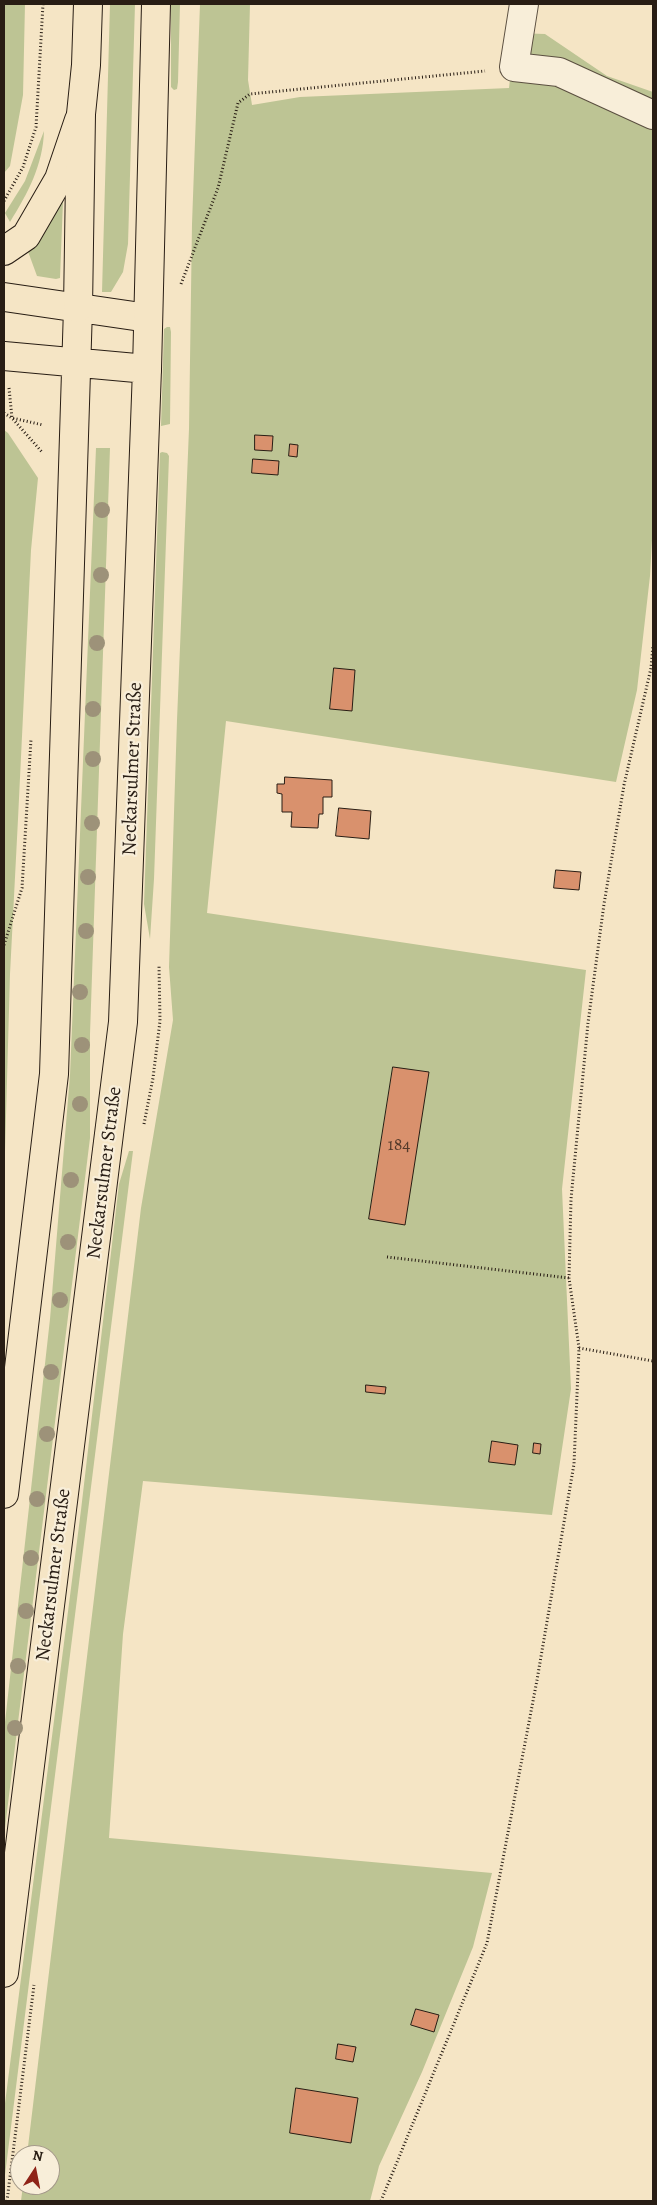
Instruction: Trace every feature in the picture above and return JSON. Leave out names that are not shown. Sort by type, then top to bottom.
[{"type":"main road","points":[[4,1494],[54,1074],[78,308],[81,114],[86,65],[88,4]]},
{"type":"main road","name":"Neckarsulmer Straße","points":[[4,1973],[123,1022],[147,369],[156,4]]},
{"type":"main road","points":[[4,251],[26,236],[59,179],[81,114]]},
{"type":"main road","points":[[4,297],[148,318]]},
{"type":"main road","points":[[8,356],[147,369]]},
{"type":"street","points":[[524,4],[514,67],[560,72],[653,115]]},
{"type":"path","points":[[4,201],[23,167],[36,127],[43,4]]},
{"type":"path","points":[[178,292],[218,188],[238,103],[250,94],[472,73],[514,67]]},
{"type":"path","points":[[8,356],[8,394],[12,418]]},
{"type":"path","points":[[4,413],[12,418],[45,456]]},
{"type":"path","points":[[381,2201],[487,1942],[535,1690],[574,1464],[579,1348],[569,1278],[571,1199],[588,1023],[604,904],[624,785],[650,668],[653,645]]},
{"type":"path","points":[[4,945],[22,888],[31,731]]},
{"type":"path","points":[[387,1257],[569,1278]]},
{"type":"path","points":[[579,1348],[653,1361]]},
{"type":"green space","points":[[4,4],[25,4],[23,95],[10,166],[4,173]]},
{"type":"green space","points":[[110,4],[135,4],[128,244],[123,272],[111,292],[102,292]]},
{"type":"green space","points":[[171,4],[180,4],[178,82],[177,89],[174,90],[171,87]]},
{"type":"green space","points":[[200,4],[250,4],[248,80],[252,105],[300,97],[509,88],[515,33],[545,34],[607,76],[653,92],[653,522],[650,576],[637,690],[616,782],[226,721],[207,913],[586,970],[562,1189],[571,1389],[552,1515],[143,1481],[123,1634],[109,1838],[492,1873],[473,1947],[422,2072],[379,2166],[370,2201],[21,2201],[22,2195],[60,2195],[60,2145],[28,2145],[141,1208],[173,1020],[169,967],[189,429],[192,224]]},
{"type":"green space","points":[[44,131],[38,167],[23,200],[10,222],[5,213],[25,181]]},
{"type":"green space","points":[[60,197],[63,201],[60,278],[37,276],[26,246]]},
{"type":"green space","points":[[170,327],[171,332],[170,424],[161,426],[164,329]]},
{"type":"green space","points":[[4,430],[8,433],[38,478],[31,550],[10,974],[4,1187]]},
{"type":"green space","points":[[96,448],[110,448],[90,1034],[90,1138],[4,1836],[4,1731],[50,1319],[70,1075]]},
{"type":"green space","points":[[160,453],[167,453],[169,456],[154,879],[150,939],[144,904]]},
{"type":"green space","points":[[129,1151],[133,1151],[4,2183],[4,2111],[81,1510],[119,1184]]},
{"type":"building","points":[[255,435],[273,436],[272,451],[255,450]]},
{"type":"building","points":[[290,444],[298,445],[297,457],[289,456]]},
{"type":"building","points":[[253,459],[279,461],[278,475],[252,473]]},
{"type":"building","points":[[334,668],[355,670],[352,711],[330,709]]},
{"type":"building","points":[[285,777],[332,780],[332,797],[323,797],[323,814],[319,814],[318,828],[291,827],[292,812],[282,812],[282,794],[277,793],[277,784],[284,784]]},
{"type":"building","points":[[339,808],[371,811],[369,839],[336,836]]},
{"type":"building","points":[[556,870],[581,872],[579,890],[554,888]]},
{"type":"building","points":[[393,1067],[429,1072],[405,1225],[369,1219]]},
{"type":"building","points":[[366,1385],[386,1387],[385,1394],[366,1392]]},
{"type":"building","points":[[492,1441],[518,1445],[515,1465],[489,1462]]},
{"type":"building","points":[[534,1443],[541,1444],[540,1454],[533,1453]]},
{"type":"building","points":[[416,2009],[439,2015],[434,2032],[411,2025]]},
{"type":"building","points":[[338,2044],[356,2047],[353,2062],[336,2059]]},
{"type":"building","points":[[296,2088],[358,2098],[351,2143],[290,2133]]}]
